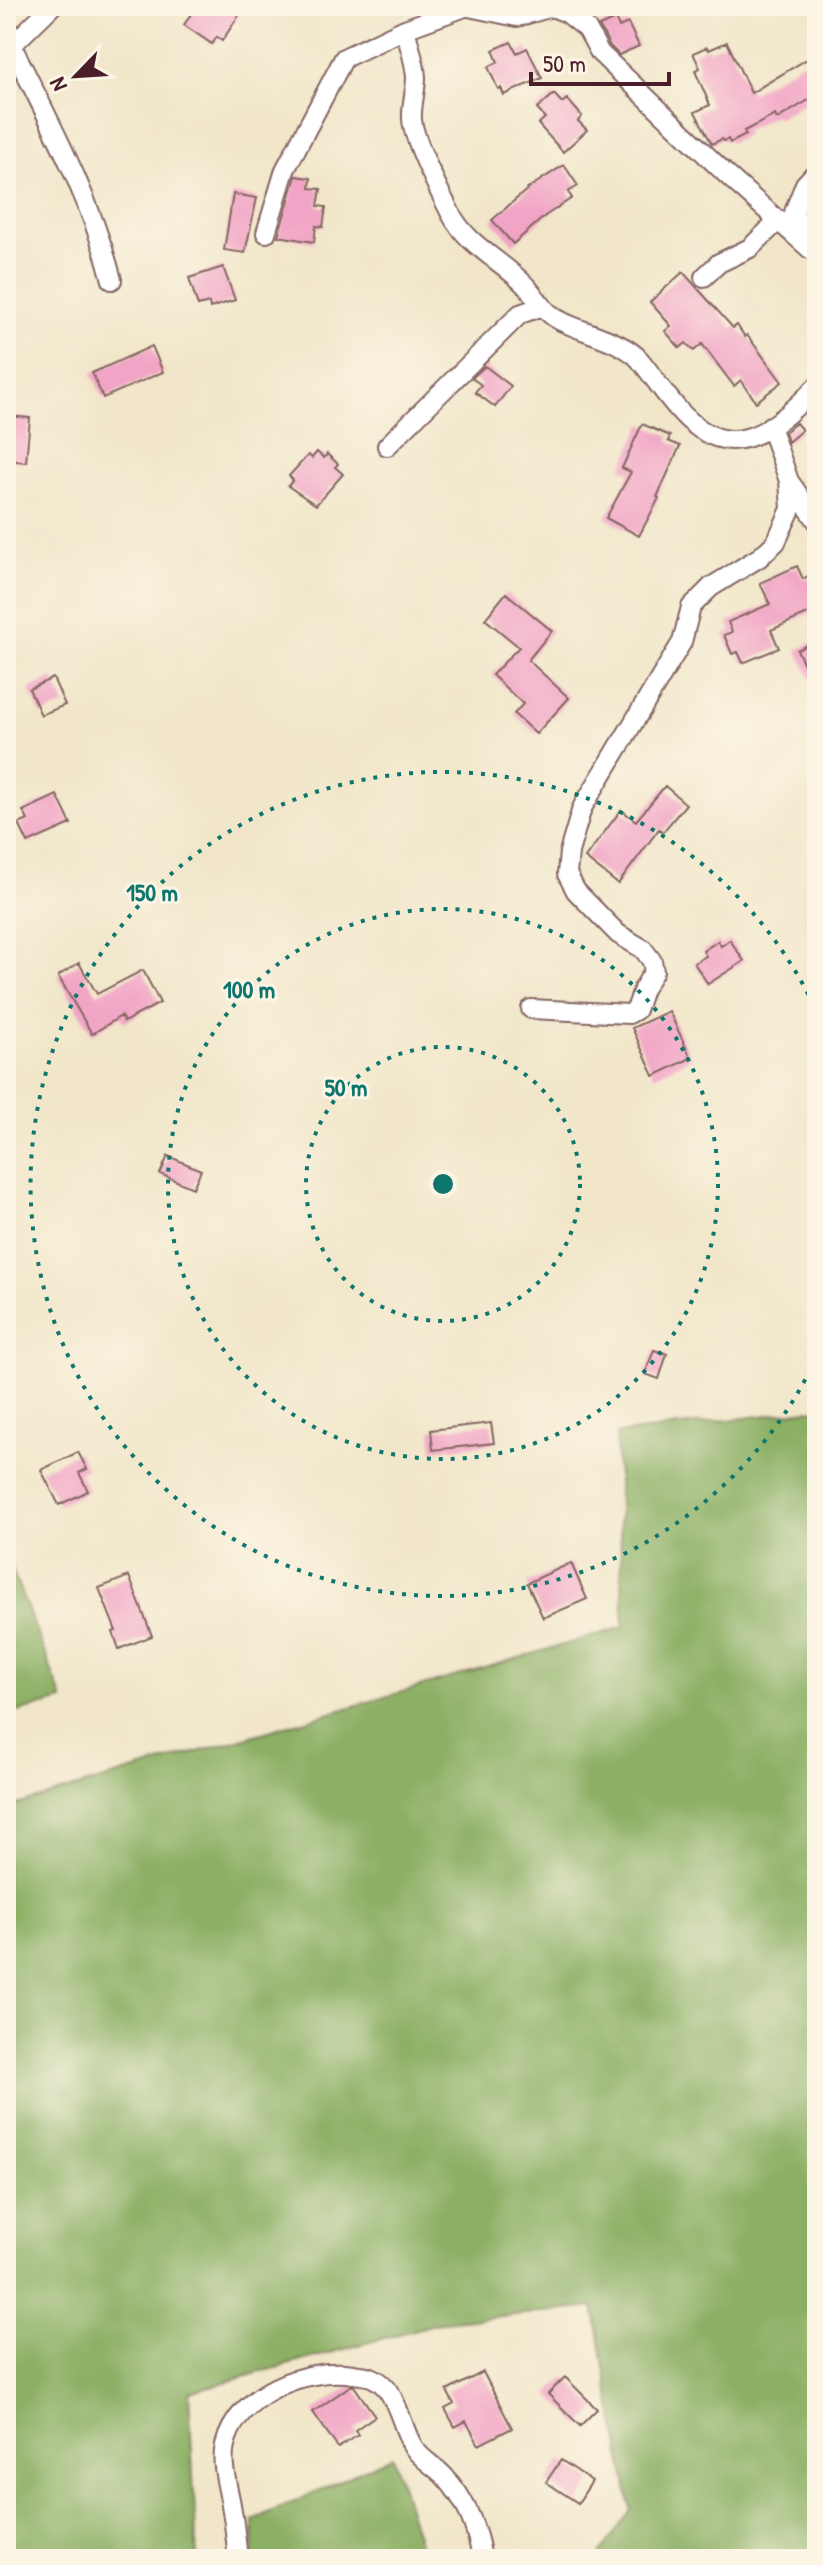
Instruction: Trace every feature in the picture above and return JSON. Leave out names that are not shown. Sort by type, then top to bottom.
[{"type":"street","points":[[52,6],[9,48],[86,205],[104,248],[112,280]]},
{"type":"street","points":[[266,233],[285,170],[344,58],[464,6],[517,17],[555,7],[587,29],[600,53],[727,175],[813,252]]},
{"type":"street","points":[[405,29],[416,75],[412,121],[431,173],[453,218],[474,245],[504,265],[527,287],[540,307],[560,321],[603,338],[636,356],[671,403],[702,431],[730,440],[753,436],[770,426],[803,402],[817,386]]},
{"type":"street","points":[[813,252],[794,212],[805,184],[817,171]]},
{"type":"street","points":[[704,277],[719,263],[750,248],[779,220]]},
{"type":"street","points":[[387,446],[520,314],[540,307]]},
{"type":"street","points":[[531,1009],[629,1014],[636,1010],[643,989],[654,971],[652,961],[643,949],[618,934],[576,891],[567,874],[569,852],[582,808],[682,642],[691,607],[711,587],[760,557],[776,542],[791,509],[789,481],[770,426]]},
{"type":"street","points":[[789,481],[817,521]]},
{"type":"street","points":[[238,2559],[223,2462],[225,2443],[239,2418],[260,2397],[285,2382],[314,2374],[344,2373],[372,2377],[388,2390],[414,2447],[463,2500],[478,2532],[482,2559]]},
{"type":"green space","points":[[817,1409],[817,2559],[597,2559],[631,2510],[594,2307],[442,2322],[189,2392],[197,2559],[6,2559],[6,1808],[624,1627],[616,1434]]},
{"type":"green space","points":[[6,1554],[63,1700],[6,1715]]},
{"type":"green space","points":[[392,2456],[422,2559],[253,2559],[254,2521]]},
{"type":"building","points":[[196,6],[245,6],[222,41],[217,37],[212,44],[184,25]]},
{"type":"building","points":[[615,19],[619,27],[628,23],[639,46],[619,55],[599,26]]},
{"type":"building","points":[[511,42],[517,53],[527,48],[542,78],[504,95],[488,67],[498,62],[493,50]]},
{"type":"building","points":[[727,42],[751,93],[817,53],[817,95],[777,119],[775,115],[744,131],[746,135],[730,143],[728,139],[722,139],[712,144],[695,112],[710,105],[695,71],[700,68],[693,53]]},
{"type":"building","points":[[554,94],[562,103],[567,99],[582,116],[578,121],[587,130],[563,152],[538,124],[545,118],[537,109]]},
{"type":"building","points":[[564,165],[578,186],[568,192],[572,198],[545,216],[513,244],[492,220],[530,187]]},
{"type":"building","points":[[296,176],[311,178],[310,188],[321,189],[318,206],[326,207],[323,227],[316,226],[314,242],[278,236]]},
{"type":"building","points":[[233,194],[257,198],[245,253],[224,250]]},
{"type":"building","points":[[223,267],[235,300],[210,308],[209,303],[198,306],[189,278]]},
{"type":"building","points":[[683,272],[733,328],[737,325],[745,337],[747,335],[782,382],[756,402],[741,380],[734,386],[702,344],[694,351],[686,343],[680,348],[665,331],[671,326],[650,302]]},
{"type":"building","points":[[152,346],[163,372],[103,398],[92,373]]},
{"type":"building","points":[[485,366],[511,386],[495,407],[475,392],[481,385],[472,378]]},
{"type":"building","points":[[6,416],[30,418],[26,462],[6,460]]},
{"type":"building","points":[[796,423],[802,430],[788,442],[785,432]]},
{"type":"building","points":[[642,424],[670,436],[668,441],[680,446],[659,498],[639,536],[606,518],[631,472],[622,468]]},
{"type":"building","points":[[317,452],[324,458],[327,454],[343,474],[316,505],[288,486],[293,480],[289,476],[308,455],[312,458]]},
{"type":"building","points":[[797,566],[803,579],[808,576],[816,595],[812,597],[817,610],[771,630],[779,648],[743,663],[738,652],[732,654],[724,635],[732,632],[728,622],[770,604],[760,583]]},
{"type":"building","points":[[506,593],[552,631],[528,660],[569,698],[536,734],[514,714],[523,704],[492,675],[519,647],[485,619]]},
{"type":"building","points":[[817,640],[817,691],[797,650]]},
{"type":"building","points":[[53,678],[65,705],[41,715],[29,689]]},
{"type":"building","points":[[665,786],[686,804],[663,832],[659,829],[618,884],[585,858],[621,810],[636,821]]},
{"type":"building","points":[[57,795],[71,824],[28,843],[19,824],[28,820],[23,811]]},
{"type":"building","points":[[730,940],[744,961],[708,984],[694,963],[706,956],[703,951],[718,941],[721,946]]},
{"type":"building","points":[[79,963],[97,994],[143,970],[160,1003],[124,1022],[121,1016],[92,1034],[58,976]]},
{"type":"building","points":[[669,1011],[691,1058],[654,1076],[632,1028]]},
{"type":"building","points":[[168,1156],[201,1170],[193,1188],[160,1174]]},
{"type":"building","points":[[654,1350],[667,1354],[659,1379],[645,1374]]},
{"type":"building","points":[[491,1423],[494,1443],[433,1450],[431,1430]]},
{"type":"building","points":[[78,1452],[87,1469],[79,1473],[88,1491],[59,1505],[41,1470]]},
{"type":"building","points":[[571,1563],[587,1599],[543,1618],[527,1583]]},
{"type":"building","points":[[129,1576],[152,1636],[119,1649],[113,1632],[116,1631],[99,1588]]},
{"type":"building","points":[[483,2372],[512,2428],[479,2445],[466,2421],[455,2427],[445,2409],[454,2404],[447,2391]]},
{"type":"building","points":[[565,2377],[597,2409],[580,2426],[548,2394]]},
{"type":"building","points":[[354,2386],[375,2416],[355,2430],[358,2435],[338,2448],[313,2412]]},
{"type":"building","points":[[561,2460],[592,2481],[578,2503],[546,2482]]}]
